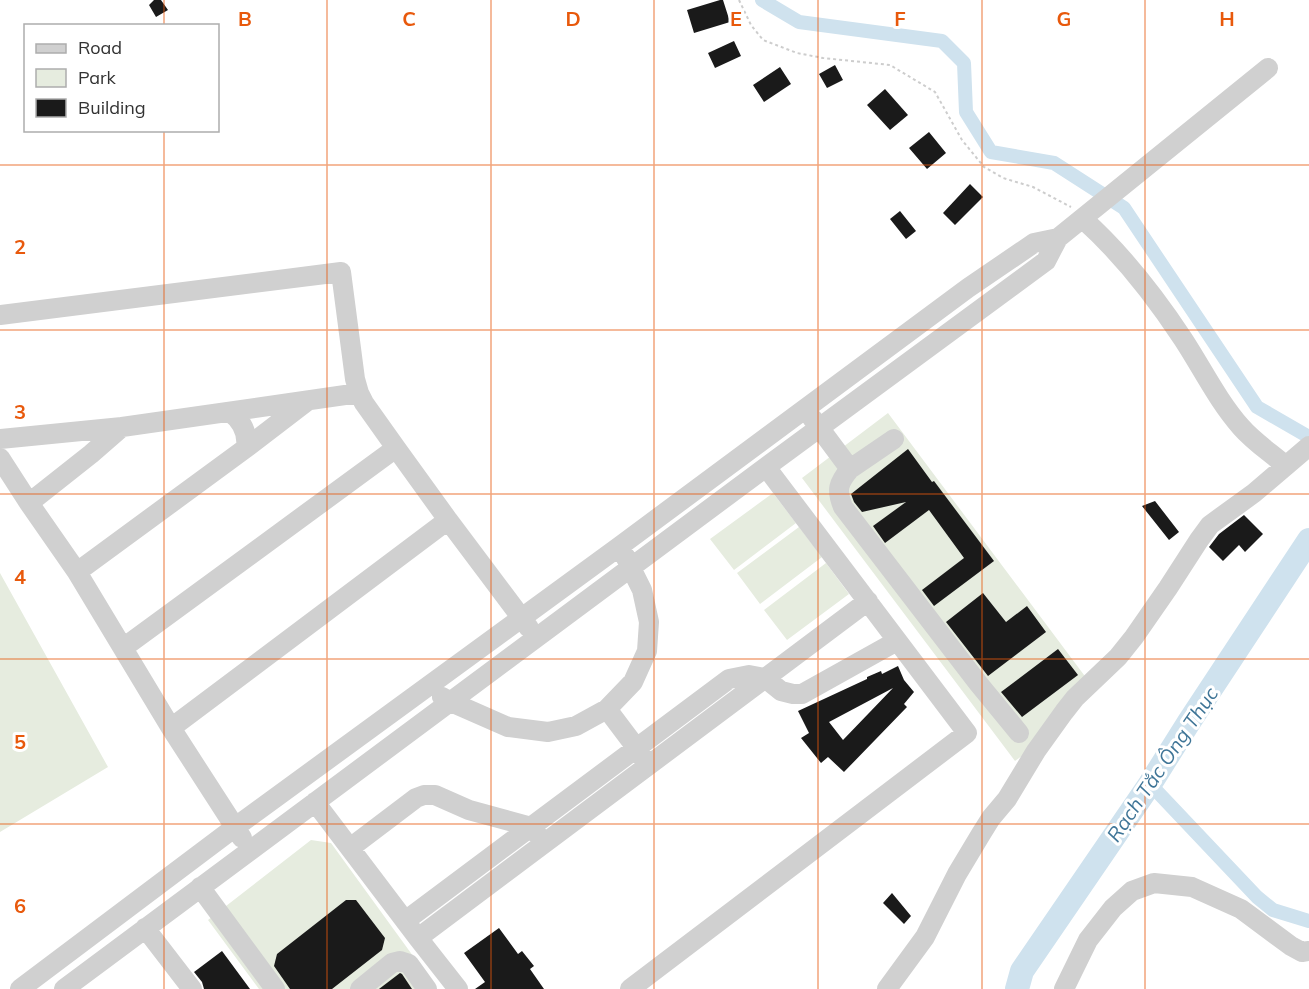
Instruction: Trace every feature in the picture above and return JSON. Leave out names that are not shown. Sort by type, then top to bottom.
[{"type":"street","points":[[64,989],[632,566],[1047,261],[1058,238],[1269,68]]},
{"type":"street","points":[[1086,216],[1137,274],[1181,336],[1224,405],[1242,428],[1257,442],[1289,463]]},
{"type":"street","points":[[20,989],[234,828],[977,281],[1034,243],[1058,238]]},
{"type":"street","points":[[0,315],[341,272],[355,379],[364,403],[537,638]]},
{"type":"street","points":[[0,439],[122,427],[359,393]]},
{"type":"street","points":[[77,572],[306,402]]},
{"type":"street","points":[[806,409],[850,469]]},
{"type":"street","points":[[230,412],[244,428],[246,448]]},
{"type":"street","points":[[29,503],[122,427]]},
{"type":"street","points":[[82,431],[88,435],[93,444],[91,454]]},
{"type":"street","points":[[894,439],[850,469],[840,485],[838,494],[843,507],[1019,733]]},
{"type":"street","points":[[887,989],[926,937],[957,874],[981,834],[1007,799],[1036,751],[1064,712],[1075,698],[1118,657],[1134,637],[1210,525],[1254,493],[1309,446]]},
{"type":"street","points":[[123,648],[396,448]]},
{"type":"street","points":[[0,458],[77,572],[171,728],[250,850]]},
{"type":"street","points":[[630,989],[967,733],[766,467]]},
{"type":"street","points":[[171,728],[448,520]]},
{"type":"street","points":[[426,688],[451,702],[508,727],[548,732],[576,726],[607,709],[633,682],[647,651],[649,622],[642,590],[620,546]]},
{"type":"street","points":[[418,938],[867,601]]},
{"type":"street","points":[[405,921],[729,679],[749,675],[765,678],[781,691],[802,694],[897,640]]},
{"type":"street","points":[[607,709],[650,765]]},
{"type":"street","points":[[350,848],[416,798],[424,795],[435,795],[469,810],[531,827],[544,844]]},
{"type":"street","points":[[315,802],[458,989]]},
{"type":"street","points":[[1064,989],[1088,940],[1113,908],[1132,891],[1154,883],[1192,887],[1241,909],[1291,946],[1302,952],[1309,951]]},
{"type":"street","points":[[200,887],[275,989]]},
{"type":"street","points":[[451,887],[463,904]]},
{"type":"street","points":[[145,928],[192,989]]},
{"type":"street","points":[[70,951],[86,973]]},
{"type":"street","points":[[360,989],[392,963],[400,961],[409,964],[427,989]]},
{"type":"path","points":[[739,0],[763,40],[822,58],[890,65],[935,92],[962,140],[984,167],[1003,178],[1033,187],[1086,216]]},
{"type":"green space","points":[[888,413],[1087,679],[1033,748],[1015,761],[802,478]]},
{"type":"green space","points":[[773,493],[796,523],[734,570],[710,539]]},
{"type":"green space","points":[[799,527],[822,557],[760,604],[737,573]]},
{"type":"green space","points":[[826,563],[849,594],[787,640],[764,610]]},
{"type":"green space","points":[[0,573],[108,767],[0,832]]},
{"type":"green space","points":[[311,840],[331,843],[437,989],[259,989],[208,920]]},
{"type":"building","points":[[154,0],[161,0],[168,10],[156,17],[149,5]]},
{"type":"building","points":[[723,0],[730,22],[694,33],[687,10]]},
{"type":"building","points":[[734,41],[741,56],[715,68],[708,53]]},
{"type":"building","points":[[835,65],[843,80],[827,88],[819,74]]},
{"type":"building","points":[[780,67],[791,84],[764,102],[753,85]]},
{"type":"building","points":[[885,89],[908,115],[890,130],[867,105]]},
{"type":"building","points":[[929,132],[946,153],[927,169],[909,148]]},
{"type":"building","points":[[970,184],[983,197],[955,225],[943,213]]},
{"type":"building","points":[[900,211],[916,231],[906,239],[890,219]]},
{"type":"building","points":[[908,449],[994,561],[934,606],[922,590],[964,558],[929,510],[885,543],[873,526],[906,502],[862,512],[851,494]]},
{"type":"building","points":[[1155,501],[1179,532],[1169,540],[1142,506]]},
{"type":"building","points":[[1244,515],[1263,534],[1245,552],[1239,545],[1223,561],[1209,547],[1219,534]]},
{"type":"building","points":[[983,593],[1006,622],[1027,606],[1046,632],[988,676],[946,622]]},
{"type":"building","points":[[1058,649],[1078,675],[1022,717],[1001,692]]},
{"type":"building","points":[[898,666],[904,680],[914,692],[904,704],[907,707],[844,772],[828,757],[821,763],[801,738],[809,733],[798,711],[867,677],[881,671],[882,674]],"holes":[[[893,688],[843,740],[829,722]]]},
{"type":"building","points":[[892,893],[911,916],[904,924],[883,903]]},
{"type":"building","points":[[346,900],[356,900],[385,938],[382,950],[332,989],[290,989],[274,966],[277,954]]},
{"type":"building","points":[[499,928],[518,954],[522,951],[534,966],[530,969],[544,989],[475,989],[485,982],[464,953]]},
{"type":"building","points":[[222,951],[250,989],[204,989],[202,982],[194,972]]},
{"type":"building","points":[[400,973],[412,989],[379,989]]},
{"type":"waterway","points":[[762,0],[799,22],[942,41],[964,63],[966,112],[991,152],[1054,163],[1124,208],[1257,407],[1309,437]]},
{"type":"waterway","name":"Rạch Tắc Ông Thục","points":[[1017,989],[1022,971],[1150,784],[1309,540]]},
{"type":"waterway","points":[[1150,784],[1257,897],[1273,910],[1309,921]]}]
